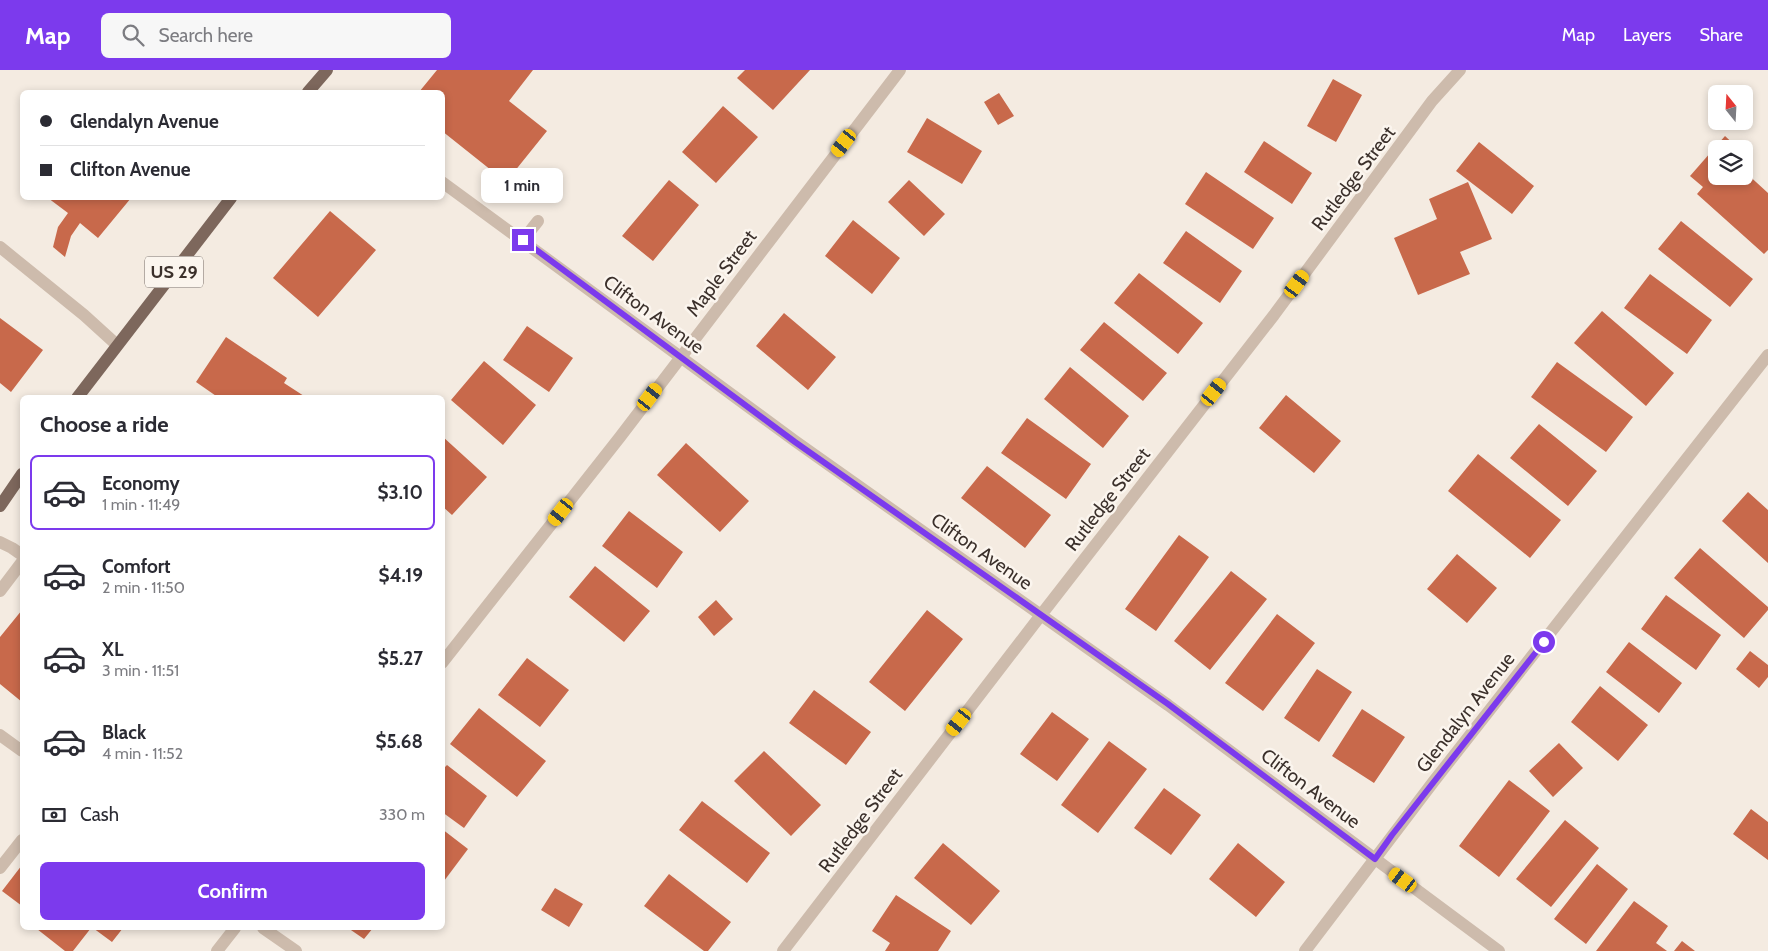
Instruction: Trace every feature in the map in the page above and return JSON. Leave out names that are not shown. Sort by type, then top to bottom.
[{"type":"main road","points":[[311,90],[326,70]]},
{"type":"main road","name":"US 29","points":[[80,395],[229,200]]},
{"type":"main road","points":[[0,506],[20,477]]},
{"type":"street","name":"Maple Street","points":[[445,659],[681,357],[900,70]]},
{"type":"street","name":"Rutledge Street","points":[[783,951],[1274,315],[1432,101],[1460,70]]},
{"type":"street","name":"Clifton Avenue","points":[[445,184],[795,442],[1168,704],[1499,951]]},
{"type":"street","points":[[523,240],[538,221]]},
{"type":"street","points":[[0,247],[84,315],[117,345]]},
{"type":"street","name":"Glendalyn Avenue","points":[[1305,951],[1428,788],[1768,355]]},
{"type":"street","points":[[0,542],[20,554]]},
{"type":"street","points":[[0,591],[20,565]]},
{"type":"street","points":[[0,735],[20,750]]},
{"type":"street","points":[[0,868],[20,843]]},
{"type":"street","points":[[217,951],[233,930]]},
{"type":"street","points":[[266,930],[296,951]]},
{"type":"building","points":[[437,70],[533,70],[509,101],[547,131],[506,182],[445,133],[445,90],[421,90]]},
{"type":"building","points":[[745,70],[810,70],[773,110],[737,78]]},
{"type":"building","points":[[1333,79],[1362,95],[1336,142],[1307,126]]},
{"type":"building","points":[[999,93],[1014,116],[998,125],[984,102]]},
{"type":"building","points":[[723,106],[758,137],[716,183],[682,152]]},
{"type":"building","points":[[927,118],[982,151],[962,184],[907,152]]},
{"type":"building","points":[[1264,141],[1312,173],[1292,204],[1244,172]]},
{"type":"building","points":[[1479,142],[1534,186],[1512,214],[1456,171]]},
{"type":"building","points":[[1708,155],[1708,185],[1753,185],[1753,179],[1768,193],[1768,250],[1764,254],[1697,194],[1703,187],[1690,176]]},
{"type":"building","points":[[1206,172],[1274,218],[1253,249],[1185,204]]},
{"type":"building","points":[[669,180],[699,205],[653,261],[622,236]]},
{"type":"building","points":[[909,180],[945,214],[924,236],[888,202]]},
{"type":"building","points":[[1468,182],[1492,239],[1460,252],[1470,274],[1418,295],[1394,238],[1437,219],[1429,199]]},
{"type":"building","points":[[51,200],[129,200],[98,238],[80,223],[71,236],[65,257],[53,247],[58,227],[68,213]]},
{"type":"building","points":[[330,211],[376,250],[318,317],[273,278]]},
{"type":"building","points":[[853,220],[900,258],[872,294],[825,256]]},
{"type":"building","points":[[1681,221],[1753,279],[1730,307],[1658,249]]},
{"type":"building","points":[[1186,231],[1242,271],[1220,303],[1163,263]]},
{"type":"building","points":[[1139,273],[1203,323],[1178,354],[1114,303]]},
{"type":"building","points":[[1650,274],[1712,320],[1687,354],[1624,308]]},
{"type":"building","points":[[1602,311],[1674,373],[1646,406],[1574,343]]},
{"type":"building","points":[[784,313],[836,357],[808,390],[756,346]]},
{"type":"building","points":[[0,318],[43,350],[11,392],[0,383]]},
{"type":"building","points":[[1104,322],[1167,373],[1143,401],[1080,350]]},
{"type":"building","points":[[527,326],[573,358],[549,392],[503,360]]},
{"type":"building","points":[[226,337],[287,378],[284,383],[302,395],[215,395],[196,382]]},
{"type":"building","points":[[484,361],[536,405],[503,445],[451,400]]},
{"type":"building","points":[[1557,362],[1633,417],[1606,452],[1531,397]]},
{"type":"building","points":[[1070,367],[1129,416],[1103,448],[1044,399]]},
{"type":"building","points":[[1286,395],[1341,441],[1314,473],[1259,428]]},
{"type":"building","points":[[1027,418],[1091,464],[1066,499],[1001,453]]},
{"type":"building","points":[[1539,424],[1597,471],[1568,506],[1510,458]]},
{"type":"building","points":[[445,439],[487,477],[452,515],[445,509]]},
{"type":"building","points":[[686,443],[749,501],[720,532],[657,475]]},
{"type":"building","points":[[1478,454],[1561,520],[1530,558],[1448,491]]},
{"type":"building","points":[[987,466],[1051,515],[1025,548],[961,498]]},
{"type":"building","points":[[1748,492],[1768,510],[1768,563],[1722,521]]},
{"type":"building","points":[[629,511],[683,552],[657,588],[602,546]]},
{"type":"building","points":[[1179,535],[1209,557],[1156,631],[1125,609]]},
{"type":"building","points":[[1700,548],[1768,607],[1768,610],[1744,638],[1674,578]]},
{"type":"building","points":[[1457,554],[1497,588],[1467,623],[1427,589]]},
{"type":"building","points":[[595,566],[650,611],[624,642],[569,597]]},
{"type":"building","points":[[1231,571],[1267,599],[1210,670],[1174,641]]},
{"type":"building","points":[[1666,595],[1721,635],[1696,670],[1641,629]]},
{"type":"building","points":[[716,600],[733,619],[714,636],[698,617]]},
{"type":"building","points":[[927,610],[963,639],[905,711],[869,682]]},
{"type":"building","points":[[20,612],[20,700],[0,684],[0,637]]},
{"type":"building","points":[[1277,614],[1315,643],[1263,711],[1225,683]]},
{"type":"building","points":[[1629,642],[1682,683],[1659,713],[1606,672]]},
{"type":"building","points":[[1750,651],[1768,665],[1768,677],[1759,688],[1736,669]]},
{"type":"building","points":[[527,658],[569,690],[540,727],[498,695]]},
{"type":"building","points":[[1317,669],[1352,692],[1319,742],[1284,718]]},
{"type":"building","points":[[1600,686],[1648,725],[1618,761],[1571,722]]},
{"type":"building","points":[[814,690],[871,732],[846,765],[789,723]]},
{"type":"building","points":[[479,708],[546,761],[517,797],[450,744]]},
{"type":"building","points":[[1362,709],[1405,737],[1374,783],[1332,756]]},
{"type":"building","points":[[1052,712],[1089,739],[1057,781],[1020,754]]},
{"type":"building","points":[[1109,741],[1147,769],[1098,833],[1061,805]]},
{"type":"building","points":[[1559,743],[1583,768],[1553,797],[1529,771]]},
{"type":"building","points":[[764,751],[821,805],[791,836],[734,781]]},
{"type":"building","points":[[447,765],[487,796],[464,828],[445,814],[445,767]]},
{"type":"building","points":[[1509,780],[1550,811],[1499,877],[1459,846]]},
{"type":"building","points":[[1164,788],[1201,815],[1171,855],[1134,828]]},
{"type":"building","points":[[702,801],[770,853],[747,883],[679,830]]},
{"type":"building","points":[[1751,809],[1768,822],[1768,860],[1733,834]]},
{"type":"building","points":[[1565,820],[1599,848],[1551,907],[1516,879]]},
{"type":"building","points":[[445,831],[468,849],[445,880]]},
{"type":"building","points":[[943,843],[1000,891],[971,925],[914,878]]},
{"type":"building","points":[[1238,843],[1285,882],[1256,917],[1209,879]]},
{"type":"building","points":[[1597,864],[1628,889],[1586,944],[1554,919]]},
{"type":"building","points":[[20,868],[20,904],[2,891]]},
{"type":"building","points":[[669,874],[731,922],[708,951],[704,951],[644,906]]},
{"type":"building","points":[[555,888],[583,904],[569,927],[541,910]]},
{"type":"building","points":[[896,895],[951,931],[938,951],[885,951],[890,943],[872,931]]},
{"type":"building","points":[[1634,901],[1668,926],[1656,943],[1667,951],[1596,951]]},
{"type":"building","points":[[38,930],[89,930],[73,951],[65,951]]},
{"type":"building","points":[[96,930],[121,930],[112,942]]},
{"type":"building","points":[[351,930],[371,930],[364,939]]},
{"type":"building","points":[[1682,941],[1695,951],[1674,951]]},
{"type":"route","points":[[523,240],[795,442],[1168,704],[1375,859],[1544,642]]}]
